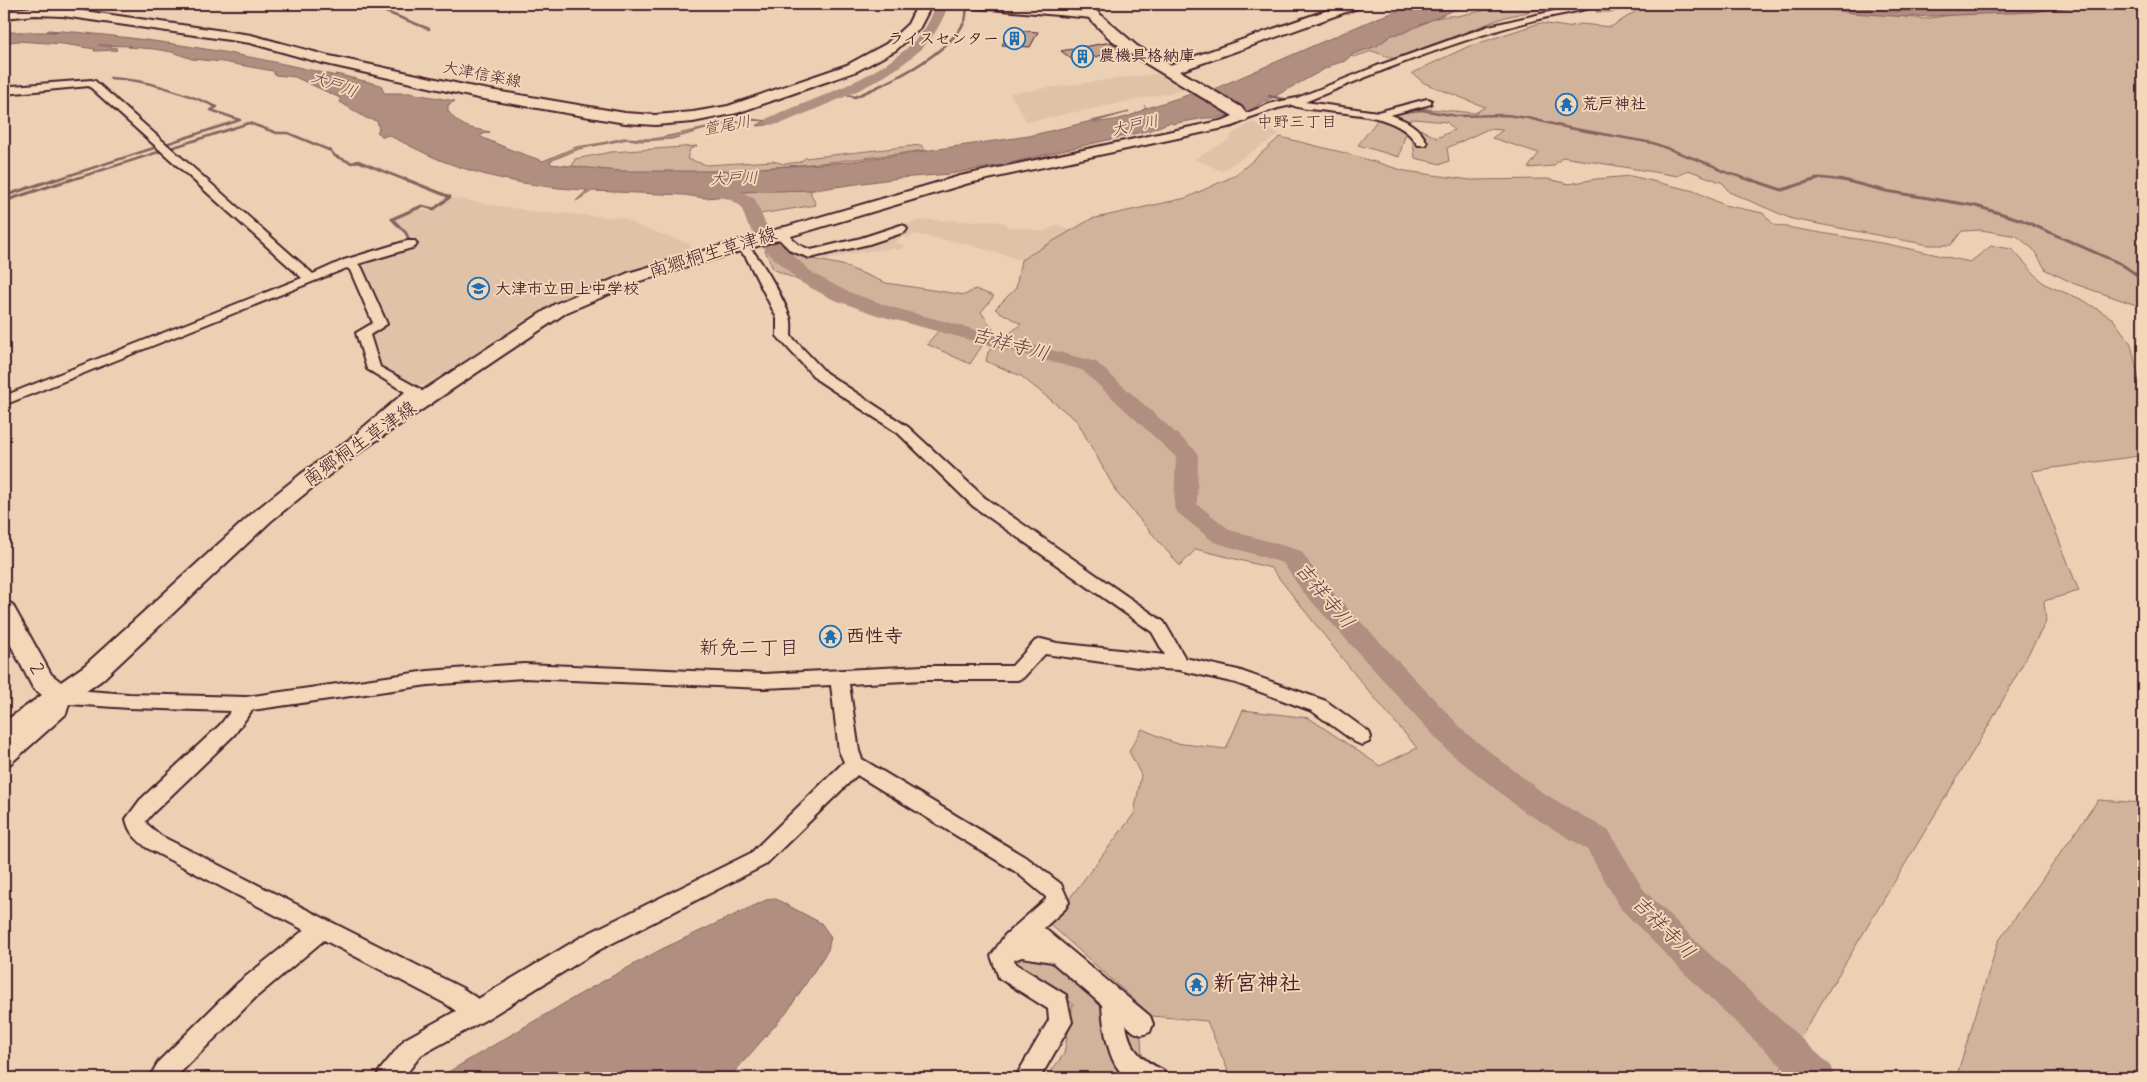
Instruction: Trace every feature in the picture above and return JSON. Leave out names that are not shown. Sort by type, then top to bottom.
[{"type":"main road","name":"大津信楽線","points":[[4,14],[35,11],[63,12],[251,39],[322,59],[478,93],[615,117],[654,120],[693,117],[731,110],[852,68],[891,47],[914,26],[927,4]]},
{"type":"main road","points":[[1081,4],[1132,49],[1194,84],[1241,116]]},
{"type":"main road","points":[[1170,70],[1356,4]]},
{"type":"main road","name":"南郷桐生草津線","points":[[4,733],[15,728],[93,673],[263,516],[309,479],[364,440],[562,308],[634,277],[783,231],[966,179],[1228,123],[1241,116]]},
{"type":"main road","name":"2","points":[[4,610],[42,681],[61,696]]},
{"type":"street","points":[[927,4],[956,4]]},
{"type":"street","points":[[968,4],[1092,15]]},
{"type":"street","points":[[1241,116],[1276,105],[1297,102],[1380,68],[1492,28],[1593,5]]},
{"type":"street","points":[[4,91],[91,83],[311,280]]},
{"type":"street","points":[[1297,102],[1378,115],[1409,126],[1419,135],[1422,143]]},
{"type":"street","points":[[1378,115],[1428,102]]},
{"type":"street","points":[[783,231],[786,240],[795,248],[810,254],[865,241],[901,229]]},
{"type":"street","points":[[4,400],[311,280],[348,263],[411,244]]},
{"type":"street","points":[[739,244],[751,255],[784,318],[784,336],[821,376],[903,430],[979,502],[1158,627],[1179,663]]},
{"type":"street","points":[[348,263],[356,268],[360,287],[368,295],[380,324],[363,333],[374,369],[415,392],[363,434],[364,440]]},
{"type":"street","points":[[4,757],[58,709],[61,696],[129,701],[246,704],[350,688],[485,672],[546,671],[641,677],[764,681],[923,673],[1017,673],[1040,646],[1057,650],[1179,663],[1238,677],[1319,706],[1362,737]]},
{"type":"street","points":[[839,677],[849,751],[855,764],[1023,866],[1054,891],[1058,902],[1012,942],[1002,956]]},
{"type":"street","points":[[246,704],[227,730],[147,806],[136,819],[138,828],[154,842],[454,996],[477,1012]]},
{"type":"street","points":[[388,1078],[413,1047],[477,1012],[591,943],[758,859],[855,764]]},
{"type":"street","points":[[161,1078],[167,1069],[247,990],[322,928]]},
{"type":"street","points":[[1028,928],[1142,1024]]},
{"type":"street","points":[[1002,956],[1021,947],[1058,953]]},
{"type":"street","points":[[1002,956],[1007,971],[1058,1003],[1061,1022],[1027,1078]]},
{"type":"street","points":[[1113,1000],[1114,1028],[1123,1055],[1136,1070],[1155,1078]]},
{"type":"shaded area","points":[[1516,4],[1564,4],[1505,17],[1395,59],[1372,51],[1354,57],[1346,55],[1432,19]]},
{"type":"shaded area","points":[[1599,4],[1802,4],[1924,19],[1971,12],[2073,4],[2143,4],[2143,311],[2136,305],[2075,284],[2046,270],[2033,249],[2017,236],[1981,230],[1962,231],[1951,245],[1929,245],[1792,219],[1729,192],[1723,183],[1688,170],[1678,176],[1563,157],[1553,166],[1528,168],[1539,153],[1492,138],[1503,130],[1488,129],[1447,148],[1449,161],[1441,164],[1415,158],[1412,136],[1420,129],[1437,138],[1454,130],[1447,122],[1414,119],[1395,124],[1406,132],[1399,157],[1358,145],[1379,118],[1419,108],[1475,113],[1485,107],[1424,83],[1412,73],[1467,47],[1540,23],[1567,27],[1581,24],[1611,27],[1646,5],[1613,12],[1596,12]]},
{"type":"shaded area","points":[[1168,72],[1189,86],[1179,91],[1027,122],[1010,93]]},
{"type":"shaded area","points":[[1252,122],[1280,134],[1222,171],[1194,159],[1230,139],[1231,135]]},
{"type":"shaded area","points":[[1280,137],[1345,153],[1405,171],[1470,180],[1547,179],[1569,184],[1596,179],[1631,176],[1694,191],[1724,205],[1763,213],[1774,225],[1887,244],[1970,262],[1991,246],[2012,249],[2044,284],[2083,300],[2113,319],[2131,344],[2143,397],[2143,419],[2138,456],[2032,471],[2079,591],[2044,601],[2046,622],[1989,725],[1776,1078],[1231,1078],[1207,1021],[1152,1016],[1050,924],[1134,814],[1141,775],[1129,751],[1142,729],[1175,743],[1226,749],[1243,710],[1309,718],[1380,766],[1417,748],[1357,677],[1271,568],[1196,549],[1180,566],[1117,493],[1077,421],[1021,376],[986,361],[988,352],[1021,324],[995,309],[1016,288],[1021,260],[1091,219],[1186,198],[1236,175]]},
{"type":"shaded area","points":[[921,145],[925,150],[793,166],[749,169],[661,172],[572,168],[575,159],[611,152],[697,146],[690,149],[687,159],[707,165],[773,161],[784,164],[800,162],[805,158]]},
{"type":"shaded area","points":[[811,188],[811,194],[816,205],[760,214],[747,208],[743,194],[752,189]]},
{"type":"shaded area","name":"大津市立田上中学校","points":[[452,198],[530,211],[624,218],[638,226],[690,244],[692,255],[624,275],[555,304],[427,385],[411,384],[381,367],[368,333],[386,323],[355,263],[414,246],[407,232],[394,220],[418,209],[432,212]]},
{"type":"shaded area","points":[[917,221],[1004,222],[1008,227],[1027,228],[1042,232],[1057,225],[1075,232],[1025,261],[964,243],[913,234],[909,238],[901,237],[895,242],[905,246],[899,250],[892,248],[848,254],[825,261],[814,253]]},
{"type":"shaded area","points":[[779,244],[802,257],[842,265],[886,283],[965,295],[975,289],[994,296],[981,312],[993,329],[970,364],[927,344],[945,323],[836,297],[773,269],[765,250]]},
{"type":"shaded area","points":[[2098,800],[2143,803],[2143,1078],[1956,1078],[1998,942]]},
{"type":"shaded area","points":[[1032,942],[1078,985],[1141,1038],[1142,1056],[1178,1078],[1046,1078],[1064,1054],[1073,1004],[1017,964]]},
{"type":"water","name":"大戸川","points":[[1420,4],[1479,4],[1451,11],[1403,33],[1392,35],[1377,46],[1353,54],[1345,61],[1332,65],[1248,111],[1235,115],[1172,124],[1171,122],[1150,130],[1001,165],[950,174],[899,178],[814,190],[740,192],[739,195],[750,203],[752,209],[745,203],[729,196],[705,198],[684,195],[592,191],[576,201],[587,190],[550,187],[494,177],[440,160],[388,135],[383,137],[377,132],[379,129],[377,121],[366,118],[340,102],[340,98],[295,77],[275,75],[273,71],[223,62],[192,59],[172,52],[154,49],[128,47],[131,46],[99,45],[117,48],[115,50],[117,50],[94,51],[95,49],[63,44],[17,41],[4,43],[4,32],[59,32],[47,31],[49,30],[85,33],[193,47],[265,60],[336,76],[335,74],[340,75],[381,85],[384,93],[410,93],[455,101],[448,105],[448,111],[457,121],[472,128],[490,132],[481,135],[481,137],[543,161],[576,147],[623,138],[653,139],[750,119],[770,121],[804,106],[799,112],[767,125],[756,126],[765,121],[750,120],[712,127],[672,139],[640,141],[628,139],[579,149],[550,161],[551,164],[619,171],[718,171],[847,162],[1029,136],[1129,112],[1094,122],[1121,118],[1146,108],[1144,105],[1147,108],[1197,92],[1214,89],[1377,18]]},
{"type":"water","points":[[1789,4],[1843,4],[1893,12],[1938,8],[1952,4],[2096,4],[2033,12],[1907,17],[1853,13]]},
{"type":"water","points":[[774,898],[821,923],[831,937],[828,950],[787,1012],[729,1078],[438,1078],[587,990],[662,949]]},
{"type":"building","name":"ライスセンター","points":[[1011,30],[1038,32],[1030,47],[1002,45]]},
{"type":"building","name":"農機具格納庫","points":[[1111,42],[1123,51],[1074,61],[1061,51]]},
{"type":"waterway","points":[[366,4],[429,29]]},
{"type":"waterway","name":"萱尾川","points":[[773,121],[846,91],[872,78],[896,62],[917,45],[933,26],[943,4]]},
{"type":"waterway","points":[[840,93],[855,97],[900,76],[930,57],[943,47],[964,23],[967,4]]},
{"type":"waterway","points":[[52,181],[240,120],[211,110],[217,107],[191,96],[138,81],[110,78]]},
{"type":"waterway","points":[[1269,96],[1292,101]]},
{"type":"waterway","points":[[1401,112],[1422,110],[1456,116],[1506,115],[1528,118],[1569,128],[1653,143],[1714,166],[1722,171],[1753,181]]},
{"type":"waterway","points":[[68,181],[249,123],[277,133],[288,133],[331,151],[335,156],[352,163],[358,161],[408,181]]},
{"type":"waterway","points":[[1813,181],[1822,178],[1845,181]]},
{"type":"waterway","points":[[4,196],[55,179]]},
{"type":"waterway","points":[[4,201],[72,179]]},
{"type":"waterway","points":[[405,179],[450,197],[434,209],[422,206],[392,219],[406,233],[410,242],[406,243]]},
{"type":"waterway","points":[[1749,179],[1782,190],[1817,179]]},
{"type":"waterway","points":[[1839,179],[1845,181]]},
{"type":"waterway","points":[[1845,181],[1886,191],[1976,206],[2022,220],[2121,264],[2143,279]]},
{"type":"waterway","name":"吉祥寺川","points":[[725,193],[734,195],[749,203],[756,223],[771,246],[807,278],[839,295],[884,311],[1089,366],[1187,455],[1186,507],[1222,536],[1292,557],[1312,586],[1457,742],[1533,802],[1598,840],[1632,899],[1692,959],[1819,1078]]},
{"type":"place","name":"ライスセンター","points":[[1015,39]]},
{"type":"place","name":"農機具格納庫","points":[[1083,56]]},
{"type":"place","name":"荒戸神社","points":[[1566,104]]},
{"type":"place","name":"大津市立田上中学校","points":[[479,289]]},
{"type":"place","name":"西性寺","points":[[830,636]]},
{"type":"place","name":"新宮神社","points":[[1197,984]]},
{"type":"district","name":"中野三丁目","points":[[1297,122]]},
{"type":"district","name":"新免二丁目","points":[[749,648]]}]
